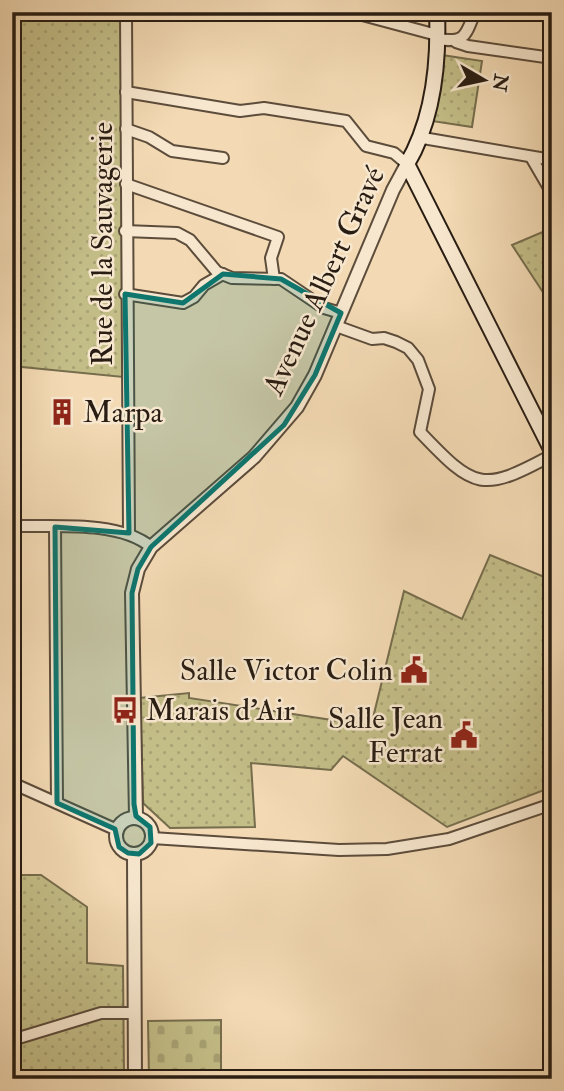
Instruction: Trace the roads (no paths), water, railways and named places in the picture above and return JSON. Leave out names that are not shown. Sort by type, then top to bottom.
[{"type":"main road","points":[[437,12],[437,37],[422,138],[407,164],[552,453]]},
{"type":"street","name":"Rue de la Sauvagerie","points":[[126,12],[125,294],[129,533]]},
{"type":"street","points":[[351,12],[468,46],[552,58]]},
{"type":"street","points":[[456,42],[463,37],[475,12]]},
{"type":"street","points":[[126,92],[240,111],[264,108],[346,121],[366,146],[394,153],[407,164]]},
{"type":"street","points":[[126,129],[149,137],[172,150],[223,158]]},
{"type":"street","points":[[422,138],[552,160]]},
{"type":"street","points":[[531,157],[549,188],[552,186]]},
{"type":"street","name":"Avenue Albert Gravé","points":[[136,818],[132,593],[138,569],[151,547],[254,457],[284,425],[315,375],[393,190],[407,164]]},
{"type":"street","points":[[126,184],[278,237],[271,258],[274,279]]},
{"type":"street","points":[[125,231],[177,233],[190,240],[217,272],[232,278],[274,279],[296,286],[324,308],[341,313]]},
{"type":"street","points":[[125,294],[183,303],[194,297],[204,285],[223,274]]},
{"type":"street","points":[[336,326],[372,340],[384,338],[408,348],[425,373],[429,388],[420,432],[469,476],[490,482],[503,480],[552,453]]},
{"type":"street","points":[[12,527],[55,527],[129,533],[151,547]]},
{"type":"street","points":[[55,527],[57,803]]},
{"type":"street","points":[[12,783],[117,830]]},
{"type":"street","points":[[152,838],[339,850],[387,849],[449,839],[552,804]]},
{"type":"street","points":[[136,818],[146,823],[152,838],[148,848],[134,855],[119,847],[117,830],[124,821],[136,818]]},
{"type":"street","points":[[134,855],[135,1079]]},
{"type":"street","points":[[12,1040],[101,1013],[135,1013]]},
{"type":"place","name":"Marpa","points":[[62,412]]},
{"type":"place","name":"Salle Victor Colin","points":[[414,670]]},
{"type":"place","name":"Marais d'Air","points":[[125,710]]},
{"type":"place","name":"Salle Jean Ferrat","points":[[464,735]]}]
